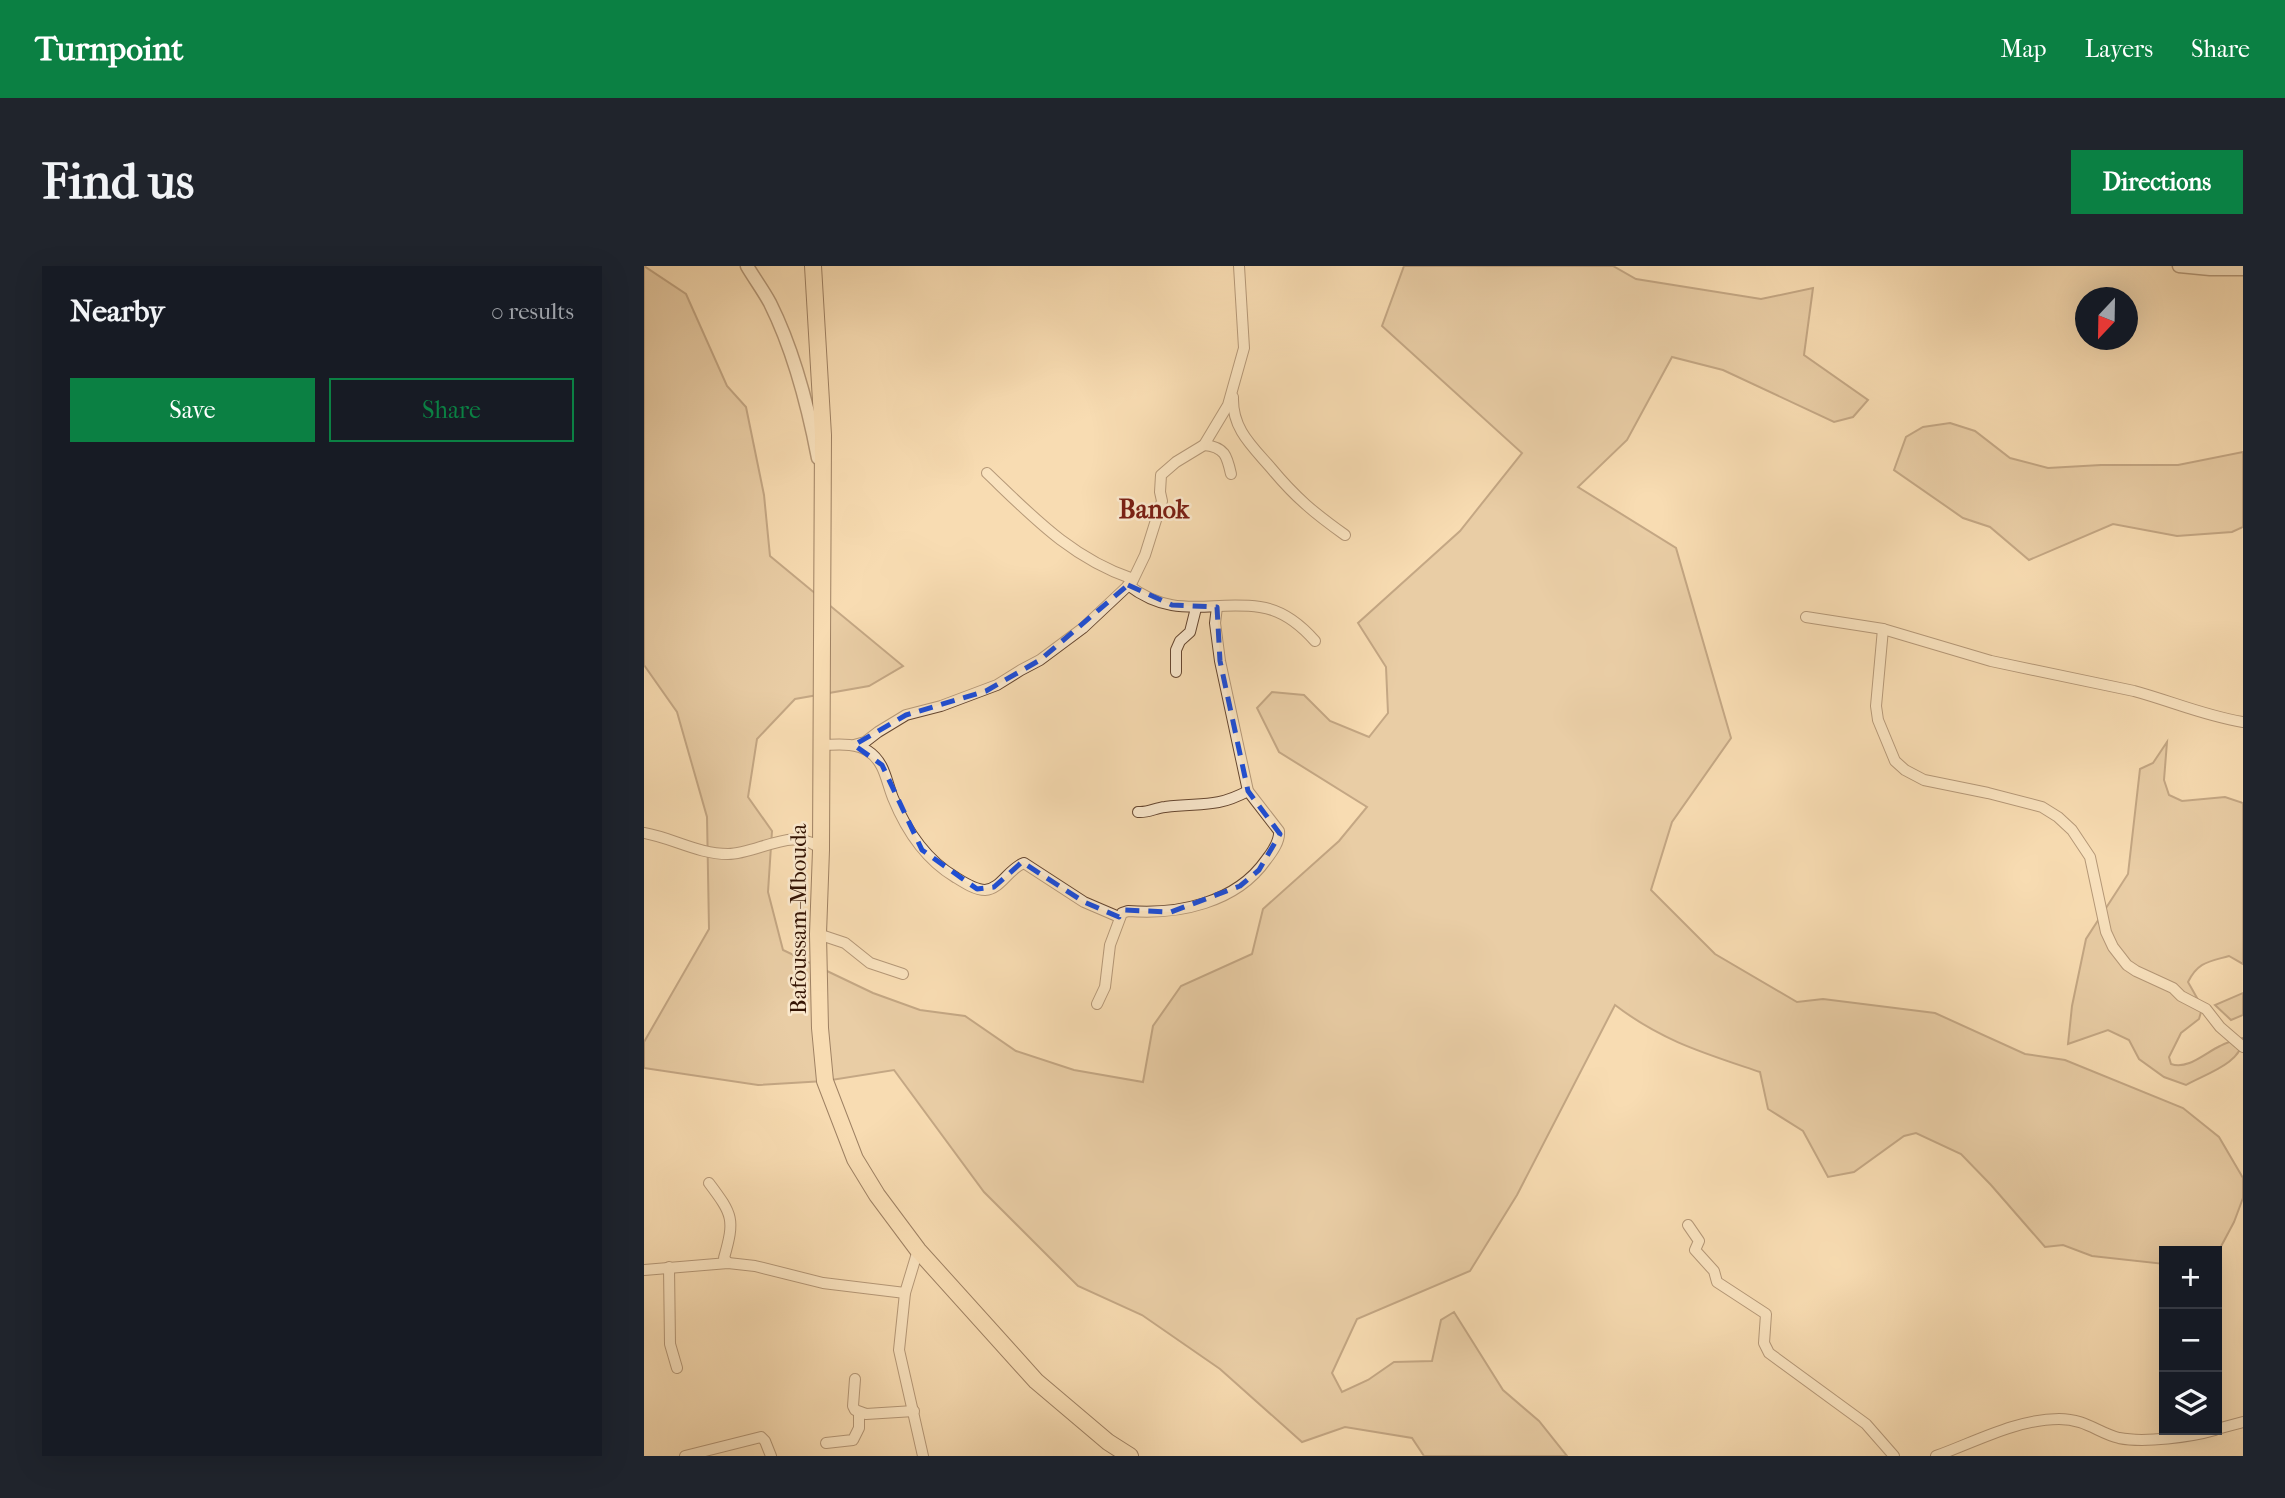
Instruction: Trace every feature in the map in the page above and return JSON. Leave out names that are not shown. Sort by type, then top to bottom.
[{"type":"highway","name":"Bafoussam-Mbouda","points":[[813,266],[822,435],[821,850],[818,934],[820,1028],[825,1081],[855,1159],[877,1195],[918,1250],[1035,1381],[1108,1442],[1130,1456]]},
{"type":"street","points":[[747,266],[770,303],[790,353],[806,401],[821,476]]},
{"type":"street","points":[[820,745],[854,745],[865,742],[906,715],[986,691],[1040,660],[1092,621],[1131,582],[1145,555],[1162,501],[1161,475],[1204,445],[1221,418],[1233,390],[1244,348],[1239,266]]},
{"type":"street","points":[[2179,266],[2243,269]]},
{"type":"street","points":[[1233,390],[1238,426],[1253,449],[1296,498],[1345,535]]},
{"type":"street","points":[[1204,445],[1221,448],[1227,455],[1231,474]]},
{"type":"street","points":[[987,472],[1051,534],[1131,582],[1147,598],[1196,608],[1262,607],[1285,615],[1315,641]]},
{"type":"street","points":[[1097,1004],[1105,987],[1110,945],[1119,917],[1128,911],[1171,912],[1234,890],[1259,870],[1280,834],[1248,791],[1220,661],[1216,631],[1217,607]]},
{"type":"street","points":[[1176,672],[1176,650],[1180,641],[1190,632],[1196,608]]},
{"type":"street","points":[[1806,617],[1883,629],[1991,661],[2134,691],[2198,713],[2243,722]]},
{"type":"street","points":[[1883,629],[1876,706],[1878,720],[1895,761],[1924,780],[2042,807],[2058,817],[2072,830],[2090,857],[2106,932],[2113,947],[2127,965],[2206,1009],[2220,1027],[2243,1047]]},
{"type":"street","points":[[854,745],[867,750],[882,765],[893,797],[916,842],[929,858],[946,872],[978,889],[986,890],[994,887],[1013,869],[1024,863],[1084,902],[1119,917]]},
{"type":"street","points":[[1138,813],[1177,805],[1209,805],[1248,791]]},
{"type":"street","points":[[644,833],[696,849],[729,854],[794,838],[813,842],[821,850]]},
{"type":"street","points":[[818,934],[845,943],[870,963],[903,974]]},
{"type":"street","points":[[709,1183],[726,1205],[731,1217],[731,1231],[724,1258],[728,1263]]},
{"type":"street","points":[[1688,1225],[1698,1236],[1695,1250],[1714,1271],[1717,1282],[1766,1314],[1765,1343],[1769,1353],[1866,1424],[1894,1456]]},
{"type":"street","points":[[918,1250],[905,1293],[899,1350],[923,1456]]},
{"type":"street","points":[[644,1270],[728,1263],[755,1266],[823,1283],[905,1293]]},
{"type":"street","points":[[668,1266],[670,1344],[677,1367]]},
{"type":"street","points":[[826,1443],[853,1440],[859,1428],[859,1412],[853,1406],[855,1379]]},
{"type":"street","points":[[859,1412],[914,1411]]},
{"type":"street","points":[[1936,1456],[2040,1420],[2060,1419],[2087,1423],[2119,1438],[2198,1435]]},
{"type":"street","points":[[2222,1427],[2243,1422]]},
{"type":"street","points":[[685,1456],[761,1437],[771,1456]]},
{"type":"highlighted area","points":[[1128,585],[1172,605],[1217,607],[1220,661],[1248,791],[1280,834],[1259,870],[1240,886],[1171,912],[1124,910],[1119,917],[1084,902],[1022,862],[994,887],[977,889],[922,850],[882,765],[854,745],[906,715],[986,691],[1040,660]]},
{"type":"shaded area","points":[[644,266],[686,294],[727,386],[746,407],[764,495],[770,556],[903,666],[869,686],[795,699],[757,739],[748,797],[772,831],[768,892],[783,950],[873,993],[920,1010],[965,1016],[1016,1051],[1074,1070],[1143,1082],[1153,1026],[1181,986],[1252,954],[1263,909],[1339,841],[1367,807],[1279,752],[1257,708],[1272,692],[1304,695],[1330,721],[1369,737],[1388,713],[1386,667],[1358,623],[1460,531],[1522,453],[1382,326],[1404,266],[1613,266],[1636,279],[1761,299],[1813,288],[1804,355],[1868,400],[1853,417],[1834,422],[1723,370],[1672,357],[1627,440],[1578,487],[1676,548],[1731,738],[1672,822],[1651,890],[1715,954],[1797,1002],[1823,999],[1935,1013],[2025,1054],[2065,1060],[2183,1108],[2219,1137],[2243,1178],[2243,1198],[2221,1246],[2159,1246],[2159,1263],[2092,1256],[2063,1245],[2045,1247],[1961,1154],[1916,1133],[1904,1136],[1854,1172],[1828,1177],[1803,1131],[1768,1109],[1760,1072],[1667,1037],[1615,1005],[1517,1195],[1470,1271],[1357,1319],[1332,1373],[1342,1392],[1368,1380],[1394,1362],[1432,1361],[1441,1320],[1454,1312],[1503,1390],[1539,1421],[1567,1456],[1424,1456],[1412,1438],[1345,1427],[1302,1442],[1220,1369],[1142,1315],[1078,1286],[984,1192],[894,1070],[825,1081],[758,1085],[644,1068],[644,1042],[709,929],[707,817],[677,712],[644,665]]},
{"type":"shaded area","points":[[1950,423],[1975,431],[2010,458],[2048,468],[2178,465],[2243,452],[2243,527],[2232,532],[2177,536],[2113,524],[2029,560],[1990,527],[1963,518],[1894,470],[1906,437],[1923,427]]},
{"type":"shaded area","points":[[2167,742],[2164,780],[2169,795],[2182,801],[2225,797],[2243,803],[2243,964],[2229,956],[2204,964],[2196,970],[2188,982],[2201,1005],[2201,1012],[2199,1019],[2181,1033],[2169,1057],[2171,1064],[2184,1065],[2225,1043],[2243,1038],[2241,1047],[2230,1061],[2186,1085],[2164,1077],[2139,1059],[2129,1040],[2108,1030],[2068,1044],[2072,1006],[2086,939],[2128,874],[2140,769],[2153,763]]},
{"type":"shaded area","points":[[2243,993],[2243,1015],[2231,1020],[2215,1005]]},
{"type":"district","name":"Banok","points":[[1154,509]]}]
